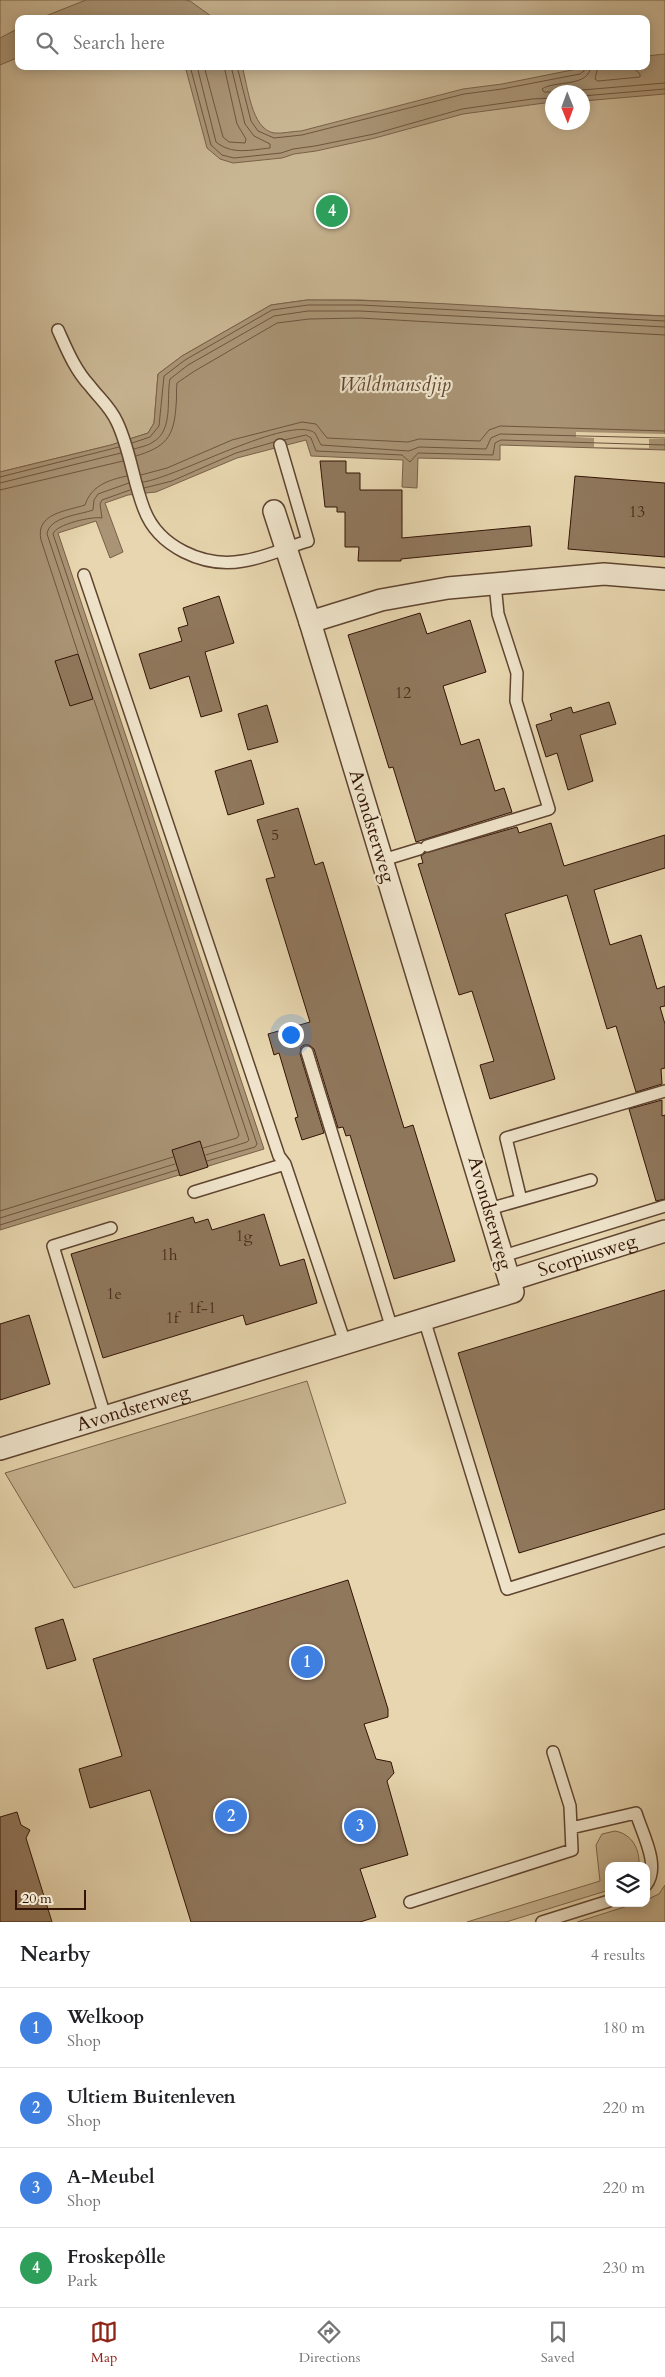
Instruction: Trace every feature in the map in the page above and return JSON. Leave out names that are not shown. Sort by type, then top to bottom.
[{"type":"street","name":"Avondsterweg","points":[[0,1449],[513,1292],[490,1209],[310,622],[274,511]]},
{"type":"street","points":[[310,622],[408,594],[604,574],[665,579]]},
{"type":"street","name":"Scorpiusweg","points":[[510,1280],[665,1231]]},
{"type":"lane","points":[[58,330],[72,360],[89,386],[108,405],[118,424],[144,510],[154,528],[169,543],[194,556],[221,562],[246,561],[308,541],[280,445]]},
{"type":"lane","points":[[84,575],[273,1140],[279,1156],[285,1164],[345,1343]]},
{"type":"lane","points":[[383,860],[549,809],[516,701],[516,673],[498,614],[496,584]]},
{"type":"lane","points":[[307,1052],[392,1329]]},
{"type":"lane","points":[[521,1200],[506,1138],[665,1091]]},
{"type":"lane","points":[[194,1192],[285,1164]]},
{"type":"lane","points":[[490,1209],[591,1180]]},
{"type":"lane","points":[[503,1256],[665,1206]]},
{"type":"lane","points":[[105,1416],[53,1246],[111,1228]]},
{"type":"lane","points":[[424,1319],[507,1589],[665,1540]]},
{"type":"lane","points":[[410,1902],[572,1850],[570,1806],[553,1752]]},
{"type":"lane","points":[[571,1828],[636,1813],[652,1866],[650,1880]]},
{"type":"lane","points":[[542,1922],[605,1902]]},
{"type":"shaded area","points":[[0,0],[665,0],[665,316],[361,300],[307,300],[271,305],[182,356],[158,374],[154,423],[148,433],[111,445],[0,472]]},
{"type":"shaded area","points":[[307,1381],[346,1503],[74,1588],[5,1473]]},
{"type":"shaded area","points":[[615,1831],[626,1835],[634,1843],[639,1860],[639,1862],[605,1862],[605,1891],[506,1922],[467,1922],[600,1881],[596,1845],[602,1834]]},
{"type":"shaded area","points":[[665,1885],[665,1922],[577,1922],[624,1907],[650,1907],[650,1898],[659,1894]]},
{"type":"water","points":[[86,0],[185,0],[190,1],[209,15],[48,15]]},
{"type":"water","points":[[15,30],[15,59],[0,65],[0,38]]},
{"type":"water","points":[[665,54],[665,94],[590,100],[590,85],[545,85],[545,103],[463,114],[375,138],[316,151],[282,158],[233,163],[220,159],[207,148],[186,70],[243,70],[255,115],[266,130],[277,133],[301,131],[463,89],[502,84],[572,70],[650,70],[650,56]]},
{"type":"water","name":"Wâldmansdjip","points":[[307,300],[442,304],[665,316],[665,450],[500,445],[500,460],[418,458],[417,488],[402,487],[403,460],[311,456],[306,440],[237,458],[156,492],[128,495],[105,503],[123,552],[110,558],[96,521],[58,533],[264,1149],[0,1230],[0,472],[111,445],[148,433],[154,423],[158,374],[182,356],[271,305]]},
{"type":"pier","points":[[576,432],[665,434],[665,439],[649,439],[649,448],[594,447],[594,438],[576,437]]},
{"type":"building","points":[[320,461],[346,461],[346,473],[360,473],[360,490],[402,490],[402,538],[530,526],[532,546],[401,559],[401,561],[358,561],[359,547],[345,547],[345,512],[337,512],[337,507],[325,507]]},
{"type":"building","points":[[575,476],[665,483],[665,557],[568,549]]},
{"type":"building","points":[[219,596],[234,643],[205,652],[222,711],[201,717],[189,676],[150,689],[139,654],[182,641],[178,628],[188,625],[183,608]]},
{"type":"building","points":[[420,613],[427,634],[470,620],[486,672],[443,686],[461,745],[479,739],[495,791],[504,788],[512,812],[416,842],[393,767],[389,768],[348,635]]},
{"type":"building","points":[[78,654],[93,699],[70,706],[55,661]]},
{"type":"building","points":[[609,702],[616,724],[580,735],[593,781],[568,790],[557,753],[546,757],[536,725],[552,720],[550,714],[571,707],[573,713]]},
{"type":"building","points":[[267,705],[278,742],[248,750],[238,714]]},
{"type":"building","points":[[251,760],[264,804],[228,815],[215,771]]},
{"type":"building","points":[[298,808],[315,865],[323,862],[404,1128],[413,1125],[455,1261],[394,1279],[350,1135],[346,1136],[343,1127],[338,1128],[314,1049],[309,1045],[304,1045],[301,1047],[300,1054],[324,1133],[302,1140],[295,1118],[298,1117],[279,1053],[274,1055],[268,1034],[310,1022],[266,879],[275,877],[257,820]]},
{"type":"building","points":[[551,823],[564,866],[665,835],[665,868],[594,890],[610,945],[641,935],[657,989],[665,986],[665,1006],[660,1007],[665,1024],[665,1068],[661,1069],[662,1084],[636,1092],[616,1026],[607,1029],[567,895],[505,914],[555,1079],[490,1099],[480,1065],[494,1061],[472,991],[459,995],[418,864],[423,863],[421,856],[425,853],[517,827],[519,833]]},
{"type":"building","points":[[662,1100],[662,1116],[665,1115],[665,1199],[656,1201],[629,1109]]},
{"type":"building","points":[[200,1141],[208,1167],[180,1176],[172,1150]]},
{"type":"building","points":[[264,1214],[280,1266],[304,1259],[317,1303],[246,1325],[243,1315],[103,1358],[71,1254],[193,1217],[195,1223],[208,1219],[212,1230]]},
{"type":"building","points":[[665,1290],[665,1509],[519,1553],[458,1353]]},
{"type":"building","points":[[29,1315],[50,1384],[0,1400],[0,1324]]},
{"type":"building","points":[[348,1580],[388,1709],[388,1717],[364,1724],[376,1759],[391,1762],[394,1773],[387,1781],[408,1855],[360,1869],[376,1917],[360,1922],[191,1922],[150,1790],[90,1808],[79,1769],[122,1756],[93,1659]]},
{"type":"building","points":[[63,1619],[76,1660],[47,1669],[35,1628]]},
{"type":"building","points":[[17,1812],[21,1825],[30,1830],[26,1838],[52,1922],[0,1922],[0,1817]]},
{"type":"place","name":"Froskepôlle","points":[[332,211]]},
{"type":"place","name":"Welkoop","points":[[307,1662]]},
{"type":"place","name":"Ultiem Buitenleven","points":[[231,1816]]},
{"type":"place","name":"A-Meubel","points":[[360,1826]]}]
